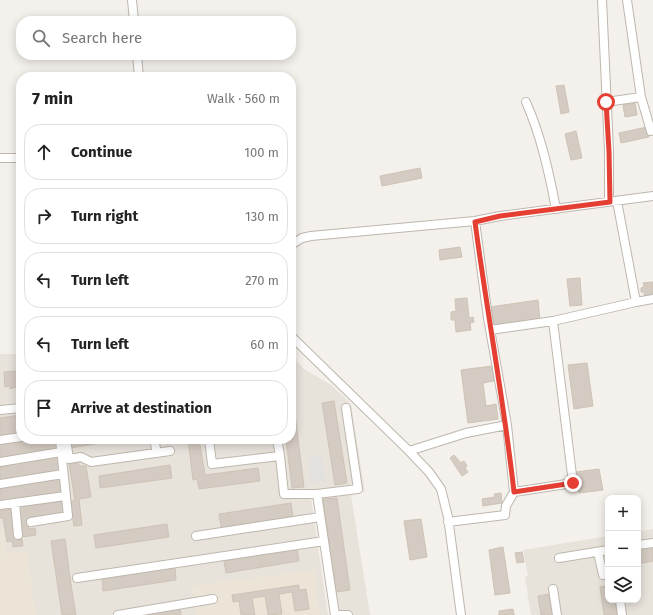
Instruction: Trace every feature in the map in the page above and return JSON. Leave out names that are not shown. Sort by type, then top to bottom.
[{"type":"street","points":[[132,0],[134,16]]},
{"type":"street","points":[[602,0],[606,102],[613,202],[636,302]]},
{"type":"street","points":[[627,0],[641,97],[651,131]]},
{"type":"street","points":[[137,60],[139,72]]},
{"type":"street","points":[[606,102],[641,97]]},
{"type":"street","points":[[526,102],[536,125],[549,172],[556,209]]},
{"type":"street","points":[[0,158],[16,158]]},
{"type":"street","points":[[296,242],[302,238],[311,236],[475,222],[500,216],[653,196]]},
{"type":"street","points":[[448,522],[505,515],[506,506],[514,492],[507,425],[490,330],[475,222]]},
{"type":"street","points":[[490,330],[553,321],[653,299]]},
{"type":"street","points":[[514,492],[573,483],[553,321]]},
{"type":"street","points":[[296,341],[409,450],[429,472],[441,489],[448,522],[461,615]]},
{"type":"street","points":[[0,410],[16,408]]},
{"type":"street","points":[[279,444],[284,494],[317,494],[358,489],[346,408]]},
{"type":"street","points":[[409,450],[466,433],[507,425]]},
{"type":"street","points":[[0,440],[16,438]]},
{"type":"street","points":[[31,522],[68,516],[60,444]]},
{"type":"street","points":[[67,444],[69,459],[81,457],[91,462],[170,452]]},
{"type":"street","points":[[155,444],[157,453]]},
{"type":"street","points":[[210,444],[212,464],[280,456]]},
{"type":"street","points":[[0,462],[61,452]]},
{"type":"street","points":[[0,484],[63,474]]},
{"type":"street","points":[[317,494],[334,615]]},
{"type":"street","points":[[0,505],[65,496]]},
{"type":"street","points":[[15,503],[18,535]]},
{"type":"street","points":[[196,536],[320,517]]},
{"type":"street","points":[[77,578],[324,541]]},
{"type":"street","points":[[641,545],[653,543]]},
{"type":"street","points":[[559,558],[605,551]]},
{"type":"street","points":[[598,552],[603,575]]},
{"type":"street","points":[[553,589],[557,615]]},
{"type":"street","points":[[118,615],[213,599]]},
{"type":"street","points":[[620,603],[622,615]]},
{"type":"street","points":[[340,615],[348,615]]},
{"type":"shaded area","points":[[0,354],[16,354],[16,444],[296,444],[296,360],[304,369],[331,385],[351,404],[365,492],[310,491],[328,615],[0,615]]},
{"type":"shaded area","points":[[322,456],[325,481],[310,482],[308,458]]},
{"type":"shaded area","points":[[351,495],[370,615],[340,615],[321,497]]},
{"type":"shaded area","points":[[1,520],[6,553],[27,551],[36,615],[0,615]]},
{"type":"shaded area","points":[[653,529],[653,615],[531,615],[525,577],[528,576],[523,550],[605,536],[605,603],[641,603],[641,531]]},
{"type":"shaded area","points":[[314,570],[320,615],[195,615],[191,586]]},
{"type":"building","points":[[564,85],[569,112],[561,114],[556,86]]},
{"type":"building","points":[[635,103],[637,115],[625,117],[623,105]]},
{"type":"building","points":[[647,127],[649,137],[621,143],[619,133]]},
{"type":"building","points":[[576,131],[582,158],[571,160],[565,134]]},
{"type":"building","points":[[420,168],[422,178],[382,186],[380,176]]},
{"type":"building","points":[[460,247],[462,257],[440,260],[439,250]]},
{"type":"building","points":[[580,278],[582,305],[570,306],[567,279]]},
{"type":"building","points":[[653,282],[653,296],[645,297],[644,292],[641,292],[641,288],[644,287],[643,283]]},
{"type":"building","points":[[467,298],[469,318],[473,317],[474,322],[470,323],[471,330],[456,332],[455,320],[451,320],[451,312],[456,311],[455,299]]},
{"type":"building","points":[[538,300],[540,320],[493,327],[490,307]]},
{"type":"building","points":[[587,363],[593,406],[574,409],[568,365]]},
{"type":"building","points":[[492,366],[494,381],[483,383],[486,406],[496,404],[498,419],[468,423],[461,370]]},
{"type":"building","points":[[16,371],[16,387],[10,389],[10,386],[5,387],[4,372]]},
{"type":"building","points":[[334,401],[347,483],[335,485],[322,403]]},
{"type":"building","points":[[16,416],[16,434],[0,436],[0,418]]},
{"type":"building","points":[[296,423],[304,487],[292,488],[287,444],[296,444]]},
{"type":"building","points":[[16,441],[16,444],[58,444],[58,449],[0,459],[0,444]]},
{"type":"building","points":[[68,444],[95,444],[69,448]]},
{"type":"building","points":[[189,444],[200,444],[205,475],[258,468],[260,481],[199,489],[197,479],[193,480]]},
{"type":"building","points":[[454,455],[461,463],[464,461],[467,466],[465,468],[468,472],[462,476],[450,458]]},
{"type":"building","points":[[59,456],[62,471],[0,481],[0,465]]},
{"type":"building","points":[[78,462],[79,466],[86,466],[91,497],[79,499],[82,525],[74,526],[70,501],[75,500],[69,464]]},
{"type":"building","points":[[170,465],[172,478],[100,488],[99,476]]},
{"type":"building","points":[[599,469],[603,490],[579,493],[576,472]]},
{"type":"building","points":[[60,478],[61,492],[0,501],[0,487]]},
{"type":"building","points":[[501,493],[502,503],[483,506],[482,499],[495,497],[494,494]]},
{"type":"building","points":[[337,498],[350,590],[336,592],[323,499]]},
{"type":"building","points":[[63,501],[65,515],[27,519],[29,529],[35,528],[36,535],[22,537],[18,507]]},
{"type":"building","points":[[291,503],[293,517],[221,527],[219,514]]},
{"type":"building","points":[[13,509],[17,540],[22,539],[23,546],[13,547],[12,541],[7,542],[3,518],[0,518],[0,511]]},
{"type":"building","points":[[421,519],[427,557],[410,560],[404,521]]},
{"type":"building","points":[[167,524],[169,537],[96,548],[94,535]]},
{"type":"building","points":[[65,539],[76,615],[62,615],[51,541]]},
{"type":"building","points":[[503,547],[510,593],[495,595],[489,550]]},
{"type":"building","points":[[653,547],[653,561],[641,563],[641,549]]},
{"type":"building","points":[[297,549],[299,561],[226,573],[224,561]]},
{"type":"building","points":[[522,552],[524,562],[517,563],[515,553]]},
{"type":"building","points":[[175,568],[176,580],[103,591],[102,578]]},
{"type":"building","points":[[299,585],[299,590],[306,589],[309,609],[295,611],[292,592],[279,594],[282,614],[268,615],[265,596],[252,598],[255,615],[241,615],[239,601],[233,602],[232,595]]},
{"type":"building","points":[[605,586],[605,603],[615,603],[617,615],[604,615],[600,587]]},
{"type":"building","points":[[551,594],[554,615],[541,615],[538,596]]},
{"type":"building","points":[[180,609],[181,615],[140,615],[153,613]]},
{"type":"building","points":[[513,609],[514,615],[499,615],[499,611]]},
{"type":"route","points":[[573,483],[514,492],[507,425],[488,318],[475,222],[500,216],[610,202],[606,102]]}]
